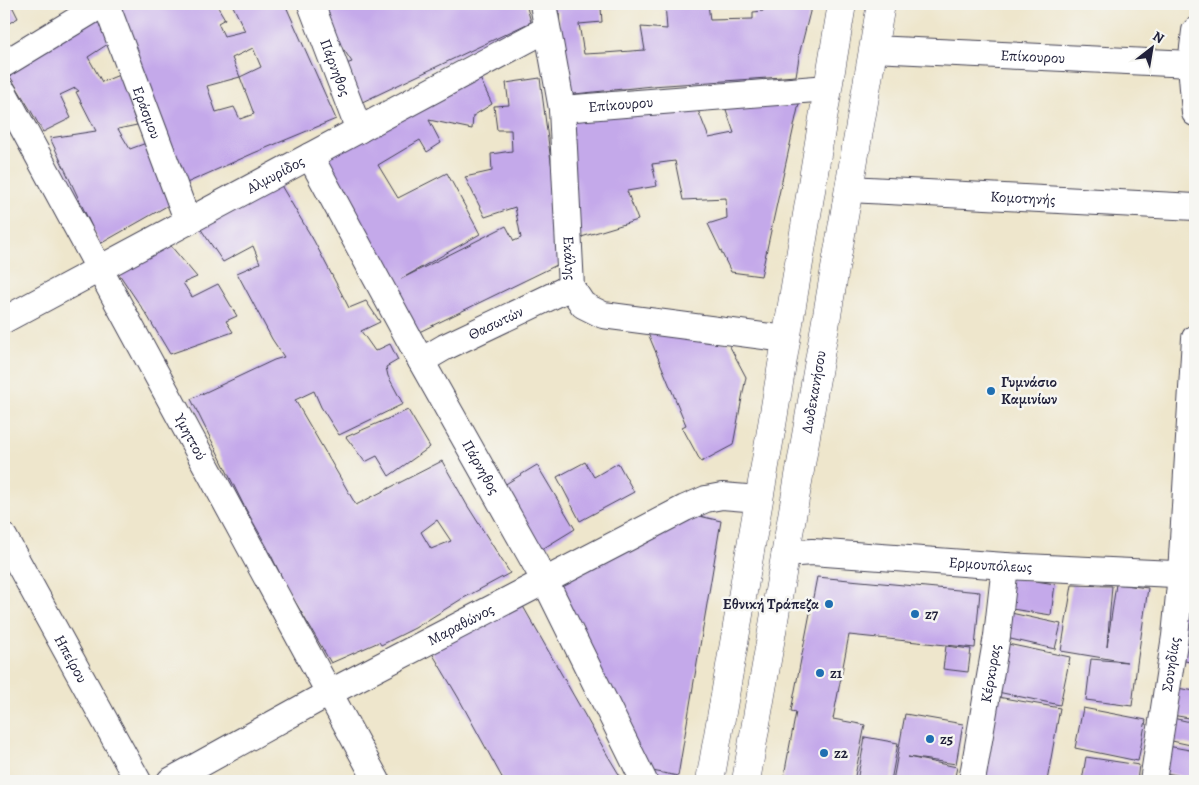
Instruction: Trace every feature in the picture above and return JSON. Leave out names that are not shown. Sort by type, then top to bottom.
[{"type":"street","points":[[4,64],[105,4]]},
{"type":"street","name":"Εράσμου","points":[[105,4],[188,222]]},
{"type":"street","name":"Πάρνηθος","points":[[311,4],[359,130]]},
{"type":"street","name":"Εκάλης","points":[[543,4],[562,109],[571,287],[582,305],[602,315],[786,339]]},
{"type":"street","points":[[710,781],[842,4]]},
{"type":"street","name":"Δωδεκανήσου","points":[[746,781],[882,4]]},
{"type":"street","name":"Αλμυρίδος","points":[[4,320],[547,29]]},
{"type":"street","points":[[1195,31],[1191,64],[1195,113]]},
{"type":"street","name":"Επίκουρου","points":[[874,49],[1191,64]]},
{"type":"street","name":"Επίκουρου","points":[[562,109],[828,88]]},
{"type":"street","name":"Υμηττού","points":[[4,93],[377,781]]},
{"type":"street","name":"Πάρνηθος","points":[[310,156],[421,361],[545,581],[644,781]]},
{"type":"street","name":"Κομοτηνής","points":[[849,189],[1195,207]]},
{"type":"street","name":"Θασωτών","points":[[421,361],[445,347],[571,287]]},
{"type":"street","name":"Σουηδίας","points":[[1153,781],[1175,636],[1188,574],[1195,338]]},
{"type":"street","name":"Μαραθώνος","points":[[170,781],[330,693],[685,508],[706,499],[722,496],[759,499]]},
{"type":"street","name":"Ηπείρου","points":[[4,537],[138,781]]},
{"type":"street","name":"Ερμουπόλεως","points":[[785,554],[812,552],[1005,566],[1188,574]]},
{"type":"street","name":"Κέρκυρας","points":[[972,781],[997,636],[1005,566]]},
{"type":"building","points":[[4,4],[11,4],[18,18],[4,26]]},
{"type":"building","points":[[112,4],[216,4],[225,19],[218,23],[224,36],[245,31],[232,4],[285,4],[336,119],[180,186]],"holes":[[[253,48],[261,67],[240,77],[232,58]],[[240,77],[254,114],[240,119],[234,107],[216,112],[207,86]]]},
{"type":"building","points":[[318,4],[526,4],[531,22],[358,104],[343,65],[352,62],[344,50],[335,53]]},
{"type":"building","points":[[551,4],[638,4],[638,7],[601,8],[602,22],[579,24],[584,54],[645,50],[641,27],[667,29],[665,4],[708,4],[710,20],[753,19],[753,12],[763,11],[764,4],[812,4],[800,51],[796,76],[652,86],[565,95],[559,11],[552,12]]},
{"type":"building","points":[[100,12],[111,42],[88,57],[102,82],[119,75],[137,125],[118,129],[130,149],[149,142],[174,202],[100,244],[50,138],[96,131],[76,92],[79,91],[74,87],[60,95],[71,118],[43,132],[5,68]]},
{"type":"building","points":[[477,72],[492,104],[473,116],[472,129],[429,120],[441,143],[427,152],[420,140],[378,165],[398,198],[447,173],[480,234],[401,279],[506,226],[514,241],[521,238],[515,207],[485,217],[465,177],[492,171],[491,154],[512,151],[511,130],[497,130],[494,106],[509,105],[506,83],[540,78],[555,192],[561,263],[413,335],[314,157]]},
{"type":"building","points":[[800,99],[761,276],[731,272],[708,224],[727,218],[726,198],[683,200],[675,161],[652,164],[657,186],[627,191],[638,220],[578,238],[568,113],[696,105],[709,138],[734,133],[723,101]]},
{"type":"building","points":[[279,182],[314,241],[349,308],[366,301],[380,322],[361,331],[375,351],[390,344],[398,360],[386,367],[388,376],[403,404],[339,435],[321,407],[314,391],[295,400],[356,505],[442,461],[510,573],[460,600],[415,628],[381,645],[379,642],[331,663],[287,588],[191,399],[284,357],[272,339],[237,273],[260,263],[253,246],[223,262],[198,225]],"holes":[[[437,520],[451,541],[431,549],[421,532]]]},
{"type":"building","points":[[165,239],[197,277],[183,283],[192,297],[218,284],[237,316],[226,321],[233,332],[170,354],[111,262]]},
{"type":"building","points":[[647,331],[728,343],[746,377],[733,445],[701,462],[682,427],[686,425]]},
{"type":"building","points":[[408,410],[430,447],[389,476],[377,456],[365,462],[346,437]]},
{"type":"building","points":[[585,462],[594,477],[618,463],[634,492],[580,521],[557,477]]},
{"type":"building","points":[[537,465],[575,529],[539,551],[504,485]]},
{"type":"building","points":[[682,512],[721,521],[678,776],[642,769],[548,582]]},
{"type":"building","points":[[817,577],[980,592],[975,648],[849,635],[833,719],[865,725],[854,781],[783,781],[796,712],[791,711]]},
{"type":"building","points":[[1010,577],[1055,584],[1051,615],[1005,608]]},
{"type":"building","points":[[1185,579],[1195,581],[1195,637],[1178,635]]},
{"type":"building","points":[[1116,584],[1148,588],[1132,706],[1086,700],[1091,659],[1127,662],[1061,651],[1072,585],[1112,586],[1107,647]]},
{"type":"building","points":[[520,601],[623,781],[504,781],[429,648]]},
{"type":"building","points":[[1002,611],[1061,624],[1055,649],[997,636]]},
{"type":"building","points":[[1178,638],[1195,640],[1195,663],[1175,659]]},
{"type":"building","points":[[998,642],[1070,657],[1060,705],[988,690]]},
{"type":"building","points":[[946,646],[971,649],[968,672],[943,669]]},
{"type":"building","points":[[1171,687],[1195,691],[1195,719],[1166,714]]},
{"type":"building","points":[[992,696],[1060,708],[1047,781],[978,781]]},
{"type":"building","points":[[1083,708],[1146,720],[1138,761],[1075,748]]},
{"type":"building","name":"z5","points":[[905,714],[963,724],[956,764],[908,757],[957,767],[954,781],[893,781]]},
{"type":"building","points":[[1168,717],[1195,723],[1195,746],[1163,739]]},
{"type":"building","points":[[865,737],[898,743],[891,781],[857,781]]},
{"type":"building","points":[[1162,745],[1195,751],[1195,779],[1157,771]]},
{"type":"building","points":[[1086,757],[1139,765],[1137,781],[1082,781]]},
{"type":"place","name":"Γυμνάσιο Καμινίων","points":[[991,391]]},
{"type":"place","name":"Εθνική Τράπεζα","points":[[829,604]]},
{"type":"place","name":"z7","points":[[915,614]]},
{"type":"place","name":"z1","points":[[820,673]]},
{"type":"place","name":"z5","points":[[930,739]]},
{"type":"place","name":"z2","points":[[824,753]]}]
